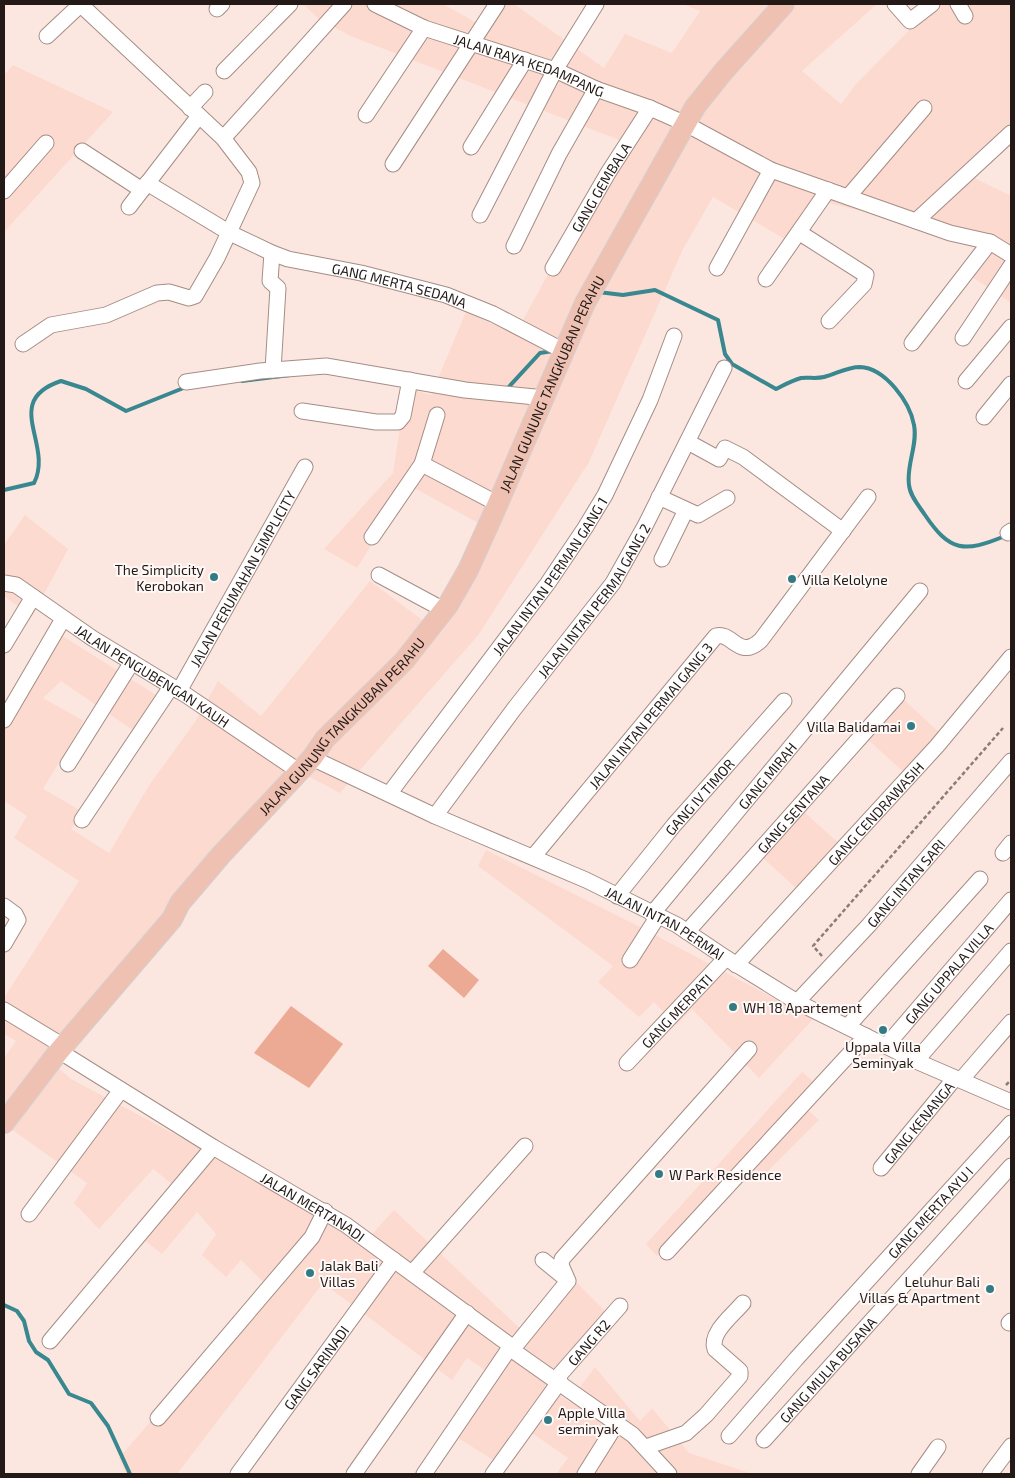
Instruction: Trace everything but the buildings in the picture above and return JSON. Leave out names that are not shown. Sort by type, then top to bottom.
[{"type":"main road","name":"JALAN GUNUNG TANGKUBAN PERAHU","points":[[4,1123],[80,1009],[146,935],[166,914],[180,903],[221,855],[306,765],[325,739],[404,661],[444,610],[468,570],[585,303],[686,124],[709,89],[784,4]]},
{"type":"main road","name":"JALAN GUNUNG TANGKUBAN PERAHU","points":[[4,1112],[57,1046]]},
{"type":"street","points":[[23,344],[51,325],[106,315],[157,293],[169,292],[185,297],[194,297],[230,233],[250,191],[252,179],[223,138],[80,4],[47,36]]},
{"type":"street","points":[[224,71],[290,4]]},
{"type":"street","points":[[228,133],[344,4]]},
{"type":"street","points":[[393,164],[497,4]]},
{"type":"street","points":[[480,215],[555,70],[596,4]]},
{"type":"street","points":[[895,4],[910,21],[932,4]]},
{"type":"street","name":"JALAN RAYA KEDAMPANG","points":[[384,6],[424,28],[555,70],[686,124]]},
{"type":"street","points":[[366,114],[424,28]]},
{"type":"street","points":[[471,147],[525,60]]},
{"type":"street","points":[[514,246],[559,154],[596,88]]},
{"type":"street","points":[[129,207],[194,112],[205,92]]},
{"type":"street","name":"GANG GEMBALA","points":[[553,268],[608,173],[650,108]]},
{"type":"street","points":[[848,197],[924,108]]},
{"type":"street","points":[[686,124],[771,170],[950,233],[990,242],[1011,255]]},
{"type":"street","points":[[916,221],[1011,133]]},
{"type":"street","points":[[4,191],[46,143]]},
{"type":"street","name":"GANG MERTA SEDANA","points":[[82,151],[144,187],[272,253],[288,259],[360,273],[446,295],[493,314],[564,351]]},
{"type":"street","points":[[717,268],[771,170]]},
{"type":"street","points":[[766,279],[800,233],[828,190]]},
{"type":"street","points":[[800,233],[866,275],[864,284],[829,321]]},
{"type":"street","points":[[912,343],[990,242]]},
{"type":"street","points":[[272,253],[270,281],[278,288],[273,370]]},
{"type":"street","points":[[963,338],[1011,266]]},
{"type":"street","points":[[966,381],[1011,327]]},
{"type":"street","name":"JALAN INTAN PERMAN GANG 1","points":[[389,794],[548,583],[585,528],[605,495],[650,400],[674,336]]},
{"type":"street","points":[[186,382],[273,370],[326,366],[465,390],[545,398]]},
{"type":"street","name":"JALAN INTAN PERMAI GANG 2","points":[[435,816],[514,709],[613,582],[636,544],[724,368]]},
{"type":"street","points":[[302,411],[376,422],[398,422],[403,416],[410,380]]},
{"type":"street","points":[[984,417],[1011,384]]},
{"type":"street","points":[[372,537],[422,464],[437,415]]},
{"type":"street","points":[[688,442],[719,460],[725,448],[743,457],[843,531]]},
{"type":"street","points":[[422,464],[498,504]]},
{"type":"street","name":"JALAN PERUMAHAN SIMPLICITY","points":[[82,820],[175,689],[305,467]]},
{"type":"street","points":[[659,496],[698,515],[727,498]]},
{"type":"street","name":"JALAN INTAN PERMAI GANG 3","points":[[533,857],[716,636],[724,636],[740,647],[756,645],[868,497]]},
{"type":"street","points":[[662,559],[686,510]]},
{"type":"street","points":[[379,575],[444,610]]},
{"type":"street","name":"JALAN PENGUBENGAN KAUH","points":[[4,583],[12,584],[63,619],[175,689],[306,765]]},
{"type":"street","name":"GANG MIRAH","points":[[630,960],[655,915],[920,591]]},
{"type":"street","points":[[4,645],[32,597]]},
{"type":"street","points":[[4,720],[63,619]]},
{"type":"street","name":"GANG CENDRAWASIH","points":[[731,962],[937,746],[1011,657]]},
{"type":"street","points":[[68,764],[132,662]]},
{"type":"street","name":"GANG SENTANA","points":[[687,932],[897,696]]},
{"type":"street","name":"GANG IV TIMOR","points":[[617,896],[674,825],[784,701]]},
{"type":"street","name":"GANG INTAN SARI","points":[[797,1002],[831,966],[1011,761]]},
{"type":"street","name":"JALAN INTAN PERMAI","points":[[306,765],[389,794],[617,896],[687,932],[731,962],[797,1002],[916,1061],[1011,1102]]},
{"type":"street","points":[[848,1026],[980,879]]},
{"type":"street","name":"GANG UPPALA VILLA","points":[[886,1046],[1011,900]]},
{"type":"street","points":[[4,906],[15,914],[18,920],[4,944]]},
{"type":"street","points":[[916,1061],[1011,951]]},
{"type":"street","name":"GANG MERPATI","points":[[627,1063],[731,962]]},
{"type":"street","name":"JALAN MERTANADI","points":[[4,1010],[121,1090],[213,1147],[325,1211],[412,1273],[511,1348],[617,1423],[646,1447],[665,1473]]},
{"type":"street","name":"GANG KENANGA","points":[[881,1168],[958,1079],[1011,1022]]},
{"type":"street","points":[[667,1252],[866,1036]]},
{"type":"street","points":[[568,1281],[561,1265],[562,1259],[748,1049]]},
{"type":"street","points":[[29,1214],[121,1090]]},
{"type":"street","name":"GANG MERTA AYU I","points":[[729,1436],[802,1352],[1011,1123]]},
{"type":"street","points":[[412,1273],[525,1146]]},
{"type":"street","points":[[50,1341],[213,1147]]},
{"type":"street","name":"GANG MULIA BUSANA","points":[[764,1440],[1011,1166]]},
{"type":"street","points":[[158,1418],[312,1237],[325,1211]]},
{"type":"street","name":"GANG SARINADI","points":[[238,1474],[394,1260]]},
{"type":"street","points":[[543,1260],[568,1281]]},
{"type":"street","points":[[424,1474],[511,1348],[568,1281]]},
{"type":"street","points":[[646,1447],[686,1433],[706,1416],[740,1376],[740,1371],[715,1349],[713,1344],[716,1334],[744,1303]]},
{"type":"street","name":"GANG R2","points":[[493,1474],[558,1380],[620,1306]]},
{"type":"street","points":[[354,1474],[467,1314]]},
{"type":"street","points":[[585,1474],[617,1423]]},
{"type":"street","points":[[990,1474],[1011,1446]]},
{"type":"street","points":[[919,1474],[938,1448]]},
{"type":"path","points":[[831,966],[813,946],[1003,728]]},
{"type":"shaded area","points":[[303,4],[443,4],[480,25],[493,4],[514,4],[604,68],[625,34],[672,53],[700,11],[683,4],[877,4],[802,71],[841,104],[856,84],[935,4],[1011,4],[1011,134],[962,172],[1011,196],[1011,303],[960,269],[975,247],[910,223],[821,201],[795,245],[713,197],[683,249],[589,462],[479,634],[340,793],[300,772],[46,1057],[71,1079],[231,1164],[362,1245],[394,1210],[527,1335],[577,1283],[607,1313],[546,1385],[569,1402],[595,1367],[640,1421],[652,1408],[689,1453],[753,1474],[556,1474],[568,1458],[519,1424],[495,1461],[453,1435],[493,1375],[467,1358],[452,1380],[323,1283],[177,1474],[126,1474],[119,1458],[267,1286],[241,1260],[226,1277],[202,1255],[216,1234],[197,1212],[162,1254],[139,1236],[178,1189],[153,1169],[99,1229],[74,1203],[87,1183],[4,1124],[4,1058],[16,1041],[4,1034],[4,998],[79,881],[14,838],[27,816],[4,801],[4,707],[50,628],[156,695],[134,731],[61,681],[43,698],[84,721],[43,789],[83,812],[71,829],[109,853],[150,784],[195,722],[218,681],[261,716],[370,581],[429,625],[480,524],[409,485],[357,568],[324,549],[393,473],[406,388],[431,395],[466,312],[515,334],[622,141],[353,37],[320,20]]},
{"type":"shaded area","points":[[13,65],[113,112],[4,232],[4,75]]},
{"type":"shaded area","points":[[25,515],[68,549],[32,617],[4,596],[4,545]]},
{"type":"shaded area","points":[[900,696],[945,738],[909,777],[864,736]]},
{"type":"shaded area","points":[[804,812],[849,852],[808,899],[763,858]]},
{"type":"shaded area","points":[[486,850],[640,927],[813,1019],[759,1078],[692,1009],[676,1025],[654,1002],[639,1017],[598,982],[613,966],[478,866]]},
{"type":"shaded area","points":[[443,949],[479,980],[464,998],[428,966]]},
{"type":"shaded area","points":[[291,1006],[343,1044],[309,1088],[254,1053]]},
{"type":"shaded area","points":[[802,1072],[816,1084],[800,1103],[819,1120],[763,1176],[746,1164],[657,1256],[646,1244]]},
{"type":"waterway","points":[[598,292],[623,295],[655,290],[718,320],[725,354],[732,364],[776,389],[801,378],[824,377],[855,367],[869,369],[878,373],[895,388],[912,416],[915,432],[909,470],[910,489],[915,501],[934,527],[942,536],[959,546],[979,545],[1005,536]]},
{"type":"waterway","points":[[506,390],[540,353],[553,351]]},
{"type":"waterway","points":[[242,381],[290,375]]},
{"type":"waterway","points":[[4,490],[34,483],[38,468],[38,453],[31,412],[34,400],[43,390],[61,381],[86,389],[126,411],[186,387]]},
{"type":"waterway","points":[[4,1305],[17,1311],[24,1321],[29,1341],[36,1352],[48,1360],[69,1394],[91,1403],[108,1426],[130,1474]]},
{"type":"place","name":"The Simplicity Kerobokan","points":[[214,577]]},
{"type":"place","name":"Villa Kelolyne","points":[[792,579]]},
{"type":"place","name":"Villa Balidamai","points":[[911,726]]},
{"type":"place","name":"WH 18 Apartement","points":[[733,1007]]},
{"type":"place","name":"Uppala Villa Seminyak","points":[[883,1030]]},
{"type":"place","name":"W Park Residence","points":[[659,1174]]},
{"type":"place","name":"Jalak Bali Villas","points":[[310,1273]]},
{"type":"place","name":"Leluhur Bali Villas & Apartment","points":[[990,1289]]},
{"type":"place","name":"Apple Villa seminyak","points":[[548,1420]]}]
